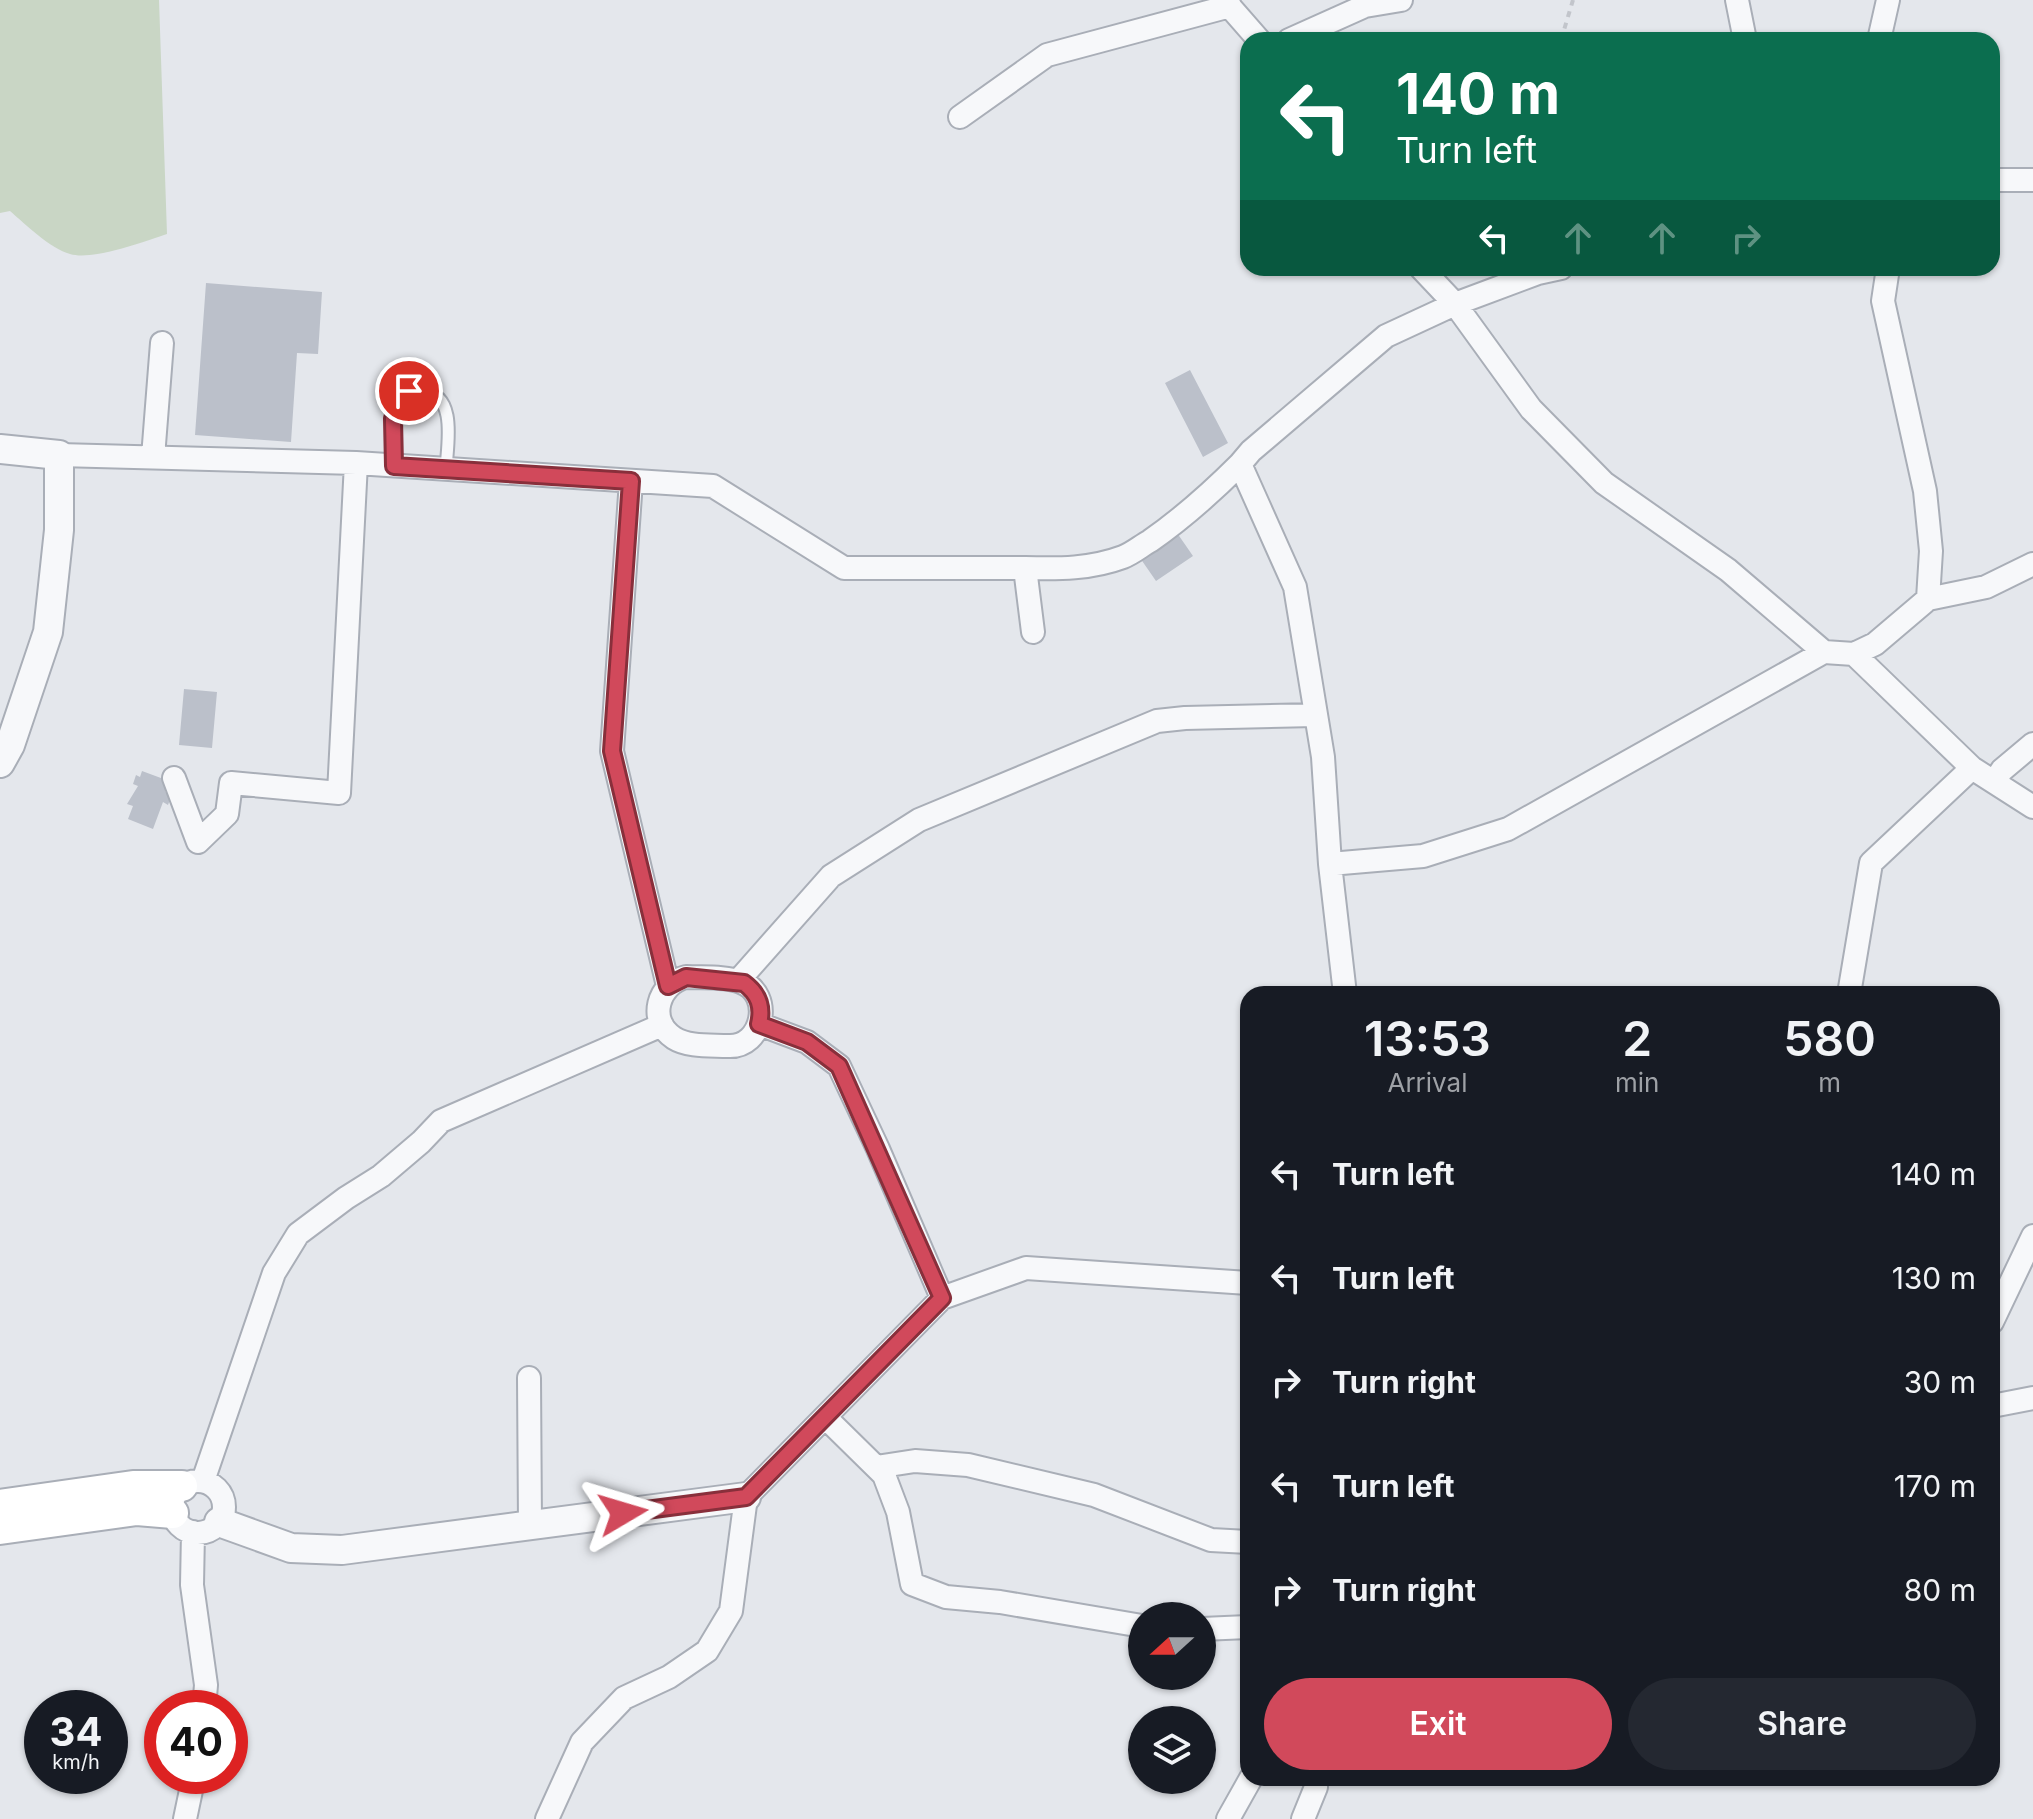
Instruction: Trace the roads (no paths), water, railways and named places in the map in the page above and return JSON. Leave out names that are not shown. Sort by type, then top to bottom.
[{"type":"main road","points":[[0,1505],[133,1486],[194,1507]]},
{"type":"main road","points":[[0,1529],[137,1510],[194,1507]]},
{"type":"street","points":[[1307,32],[1365,6],[1401,0]]},
{"type":"street","points":[[1737,0],[1743,32]]},
{"type":"street","points":[[1881,32],[1888,0]]},
{"type":"street","points":[[960,117],[1047,55],[1227,3],[1252,32]]},
{"type":"street","points":[[2000,180],[2033,180]]},
{"type":"street","points":[[1429,276],[1455,304],[1531,409],[1604,483],[1728,570],[1824,652]]},
{"type":"street","points":[[0,449],[59,455],[356,463],[713,486],[844,568],[1066,569],[1128,555],[1176,523],[1208,496],[1251,451],[1386,336],[1455,304],[1530,276]]},
{"type":"street","points":[[1887,276],[1883,301],[1925,491],[1931,551],[1928,599]]},
{"type":"street","points":[[153,457],[162,343]]},
{"type":"street","points":[[0,763],[10,745],[48,632],[59,530],[59,455]]},
{"type":"street","points":[[174,778],[198,842],[227,814],[231,783],[339,793],[356,463]]},
{"type":"street","points":[[1240,464],[1295,587],[1323,757],[1330,864],[1344,986]]},
{"type":"street","points":[[631,481],[612,751],[668,986]]},
{"type":"street","points":[[1330,864],[1423,856],[1508,829],[1824,652],[1854,654],[1875,644],[1928,599],[1986,587],[2033,564]]},
{"type":"street","points":[[1025,568],[1033,632]]},
{"type":"street","points":[[1854,654],[1972,768],[2033,807]]},
{"type":"street","points":[[738,981],[831,876],[919,820],[1157,721],[1315,715]]},
{"type":"street","points":[[1994,782],[2002,770],[2033,744]]},
{"type":"street","points":[[1850,986],[1871,863],[1972,768]]},
{"type":"street","points":[[686,977],[738,981],[750,987],[758,998],[761,1011],[759,1024],[752,1036],[735,1046],[683,1042],[671,1036],[662,1025],[659,1004],[668,986],[686,977]]},
{"type":"street","points":[[759,1024],[807,1042],[839,1066],[942,1298]]},
{"type":"street","points":[[206,1690],[192,1585],[194,1507],[274,1273],[298,1234],[381,1176],[441,1121],[662,1025]]},
{"type":"street","points":[[2000,1305],[2033,1236]]},
{"type":"street","points":[[547,1819],[582,1742],[624,1698],[669,1677],[707,1651],[731,1611],[746,1497],[942,1298],[1026,1268],[1240,1282]]},
{"type":"street","points":[[529,1378],[530,1525]]},
{"type":"street","points":[[2000,1404],[2033,1398]]},
{"type":"street","points":[[825,1417],[884,1475],[898,1512],[912,1584],[946,1597],[1000,1602],[1128,1624]]},
{"type":"street","points":[[876,1467],[915,1461],[968,1465],[1094,1495],[1211,1540],[1240,1542]]},
{"type":"street","points":[[194,1507],[291,1548],[342,1550],[746,1497]]},
{"type":"street","points":[[1216,1628],[1240,1627]]},
{"type":"street","points":[[1228,1819],[1247,1786]]},
{"type":"street","points":[[1303,1819],[1318,1786]]},
{"type":"street","points":[[185,1819],[190,1794]]},
{"type":"lane","points":[[394,466],[393,419],[399,397],[409,391],[431,393],[443,401],[448,420],[446,469]]}]
